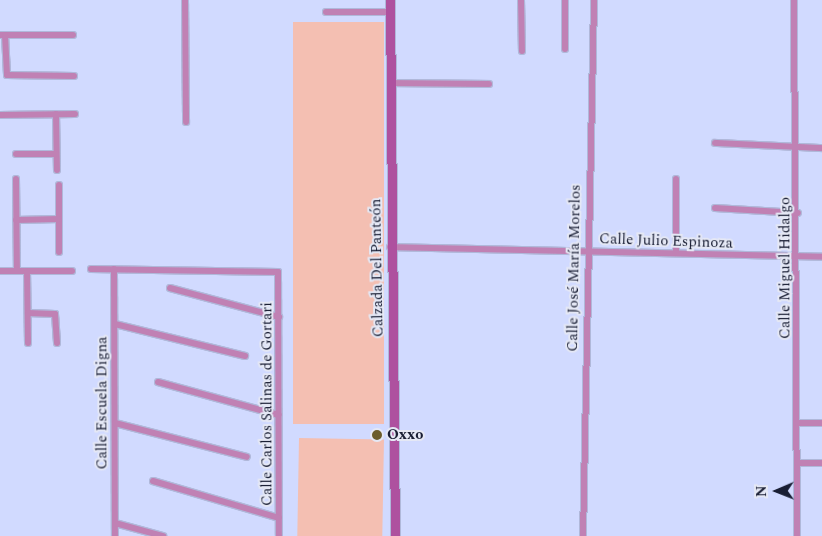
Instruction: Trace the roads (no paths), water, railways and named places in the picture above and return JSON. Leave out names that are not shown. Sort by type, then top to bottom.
[{"type":"main road","name":"Calzada Del Panteón","points":[[390,0],[390,247],[395,536]]},
{"type":"street","points":[[185,0],[186,122]]},
{"type":"street","points":[[521,0],[522,50]]},
{"type":"street","points":[[565,0],[565,49]]},
{"type":"street","name":"Calle José María Morelos","points":[[583,536],[586,251],[594,0]]},
{"type":"street","name":"Calle Miguel Hidalgo","points":[[794,0],[798,213],[797,536]]},
{"type":"street","points":[[326,12],[390,12]]},
{"type":"street","points":[[73,35],[2,35],[7,75],[74,76]]},
{"type":"street","points":[[390,83],[489,84]]},
{"type":"street","points":[[56,114],[57,170]]},
{"type":"street","points":[[0,115],[75,114]]},
{"type":"street","points":[[715,143],[822,148]]},
{"type":"street","points":[[16,154],[56,154]]},
{"type":"street","points":[[16,179],[16,271]]},
{"type":"street","points":[[676,179],[676,253]]},
{"type":"street","points":[[59,185],[59,252]]},
{"type":"street","points":[[716,208],[798,213]]},
{"type":"street","points":[[16,220],[58,219]]},
{"type":"street","name":"Calle Julio Espinoza","points":[[390,247],[822,258]]},
{"type":"street","points":[[91,269],[114,269]]},
{"type":"street","name":"Calle Carlos Salinas de Gortari","points":[[114,269],[278,272],[280,317],[279,536]]},
{"type":"street","name":"Calle Escuela Digna","points":[[114,269],[115,536]]},
{"type":"street","points":[[0,271],[72,272]]},
{"type":"street","points":[[27,271],[28,343]]},
{"type":"street","points":[[170,288],[280,317]]},
{"type":"street","points":[[28,313],[55,314],[57,343]]},
{"type":"street","points":[[115,324],[245,356]]},
{"type":"street","points":[[158,382],[279,415]]},
{"type":"street","points":[[115,422],[246,457]]},
{"type":"street","points":[[798,423],[822,423]]},
{"type":"street","points":[[798,463],[822,463]]},
{"type":"street","points":[[153,481],[279,518]]},
{"type":"street","points":[[115,523],[163,536]]},
{"type":"place","name":"Oxxo","points":[[377,435]]}]
